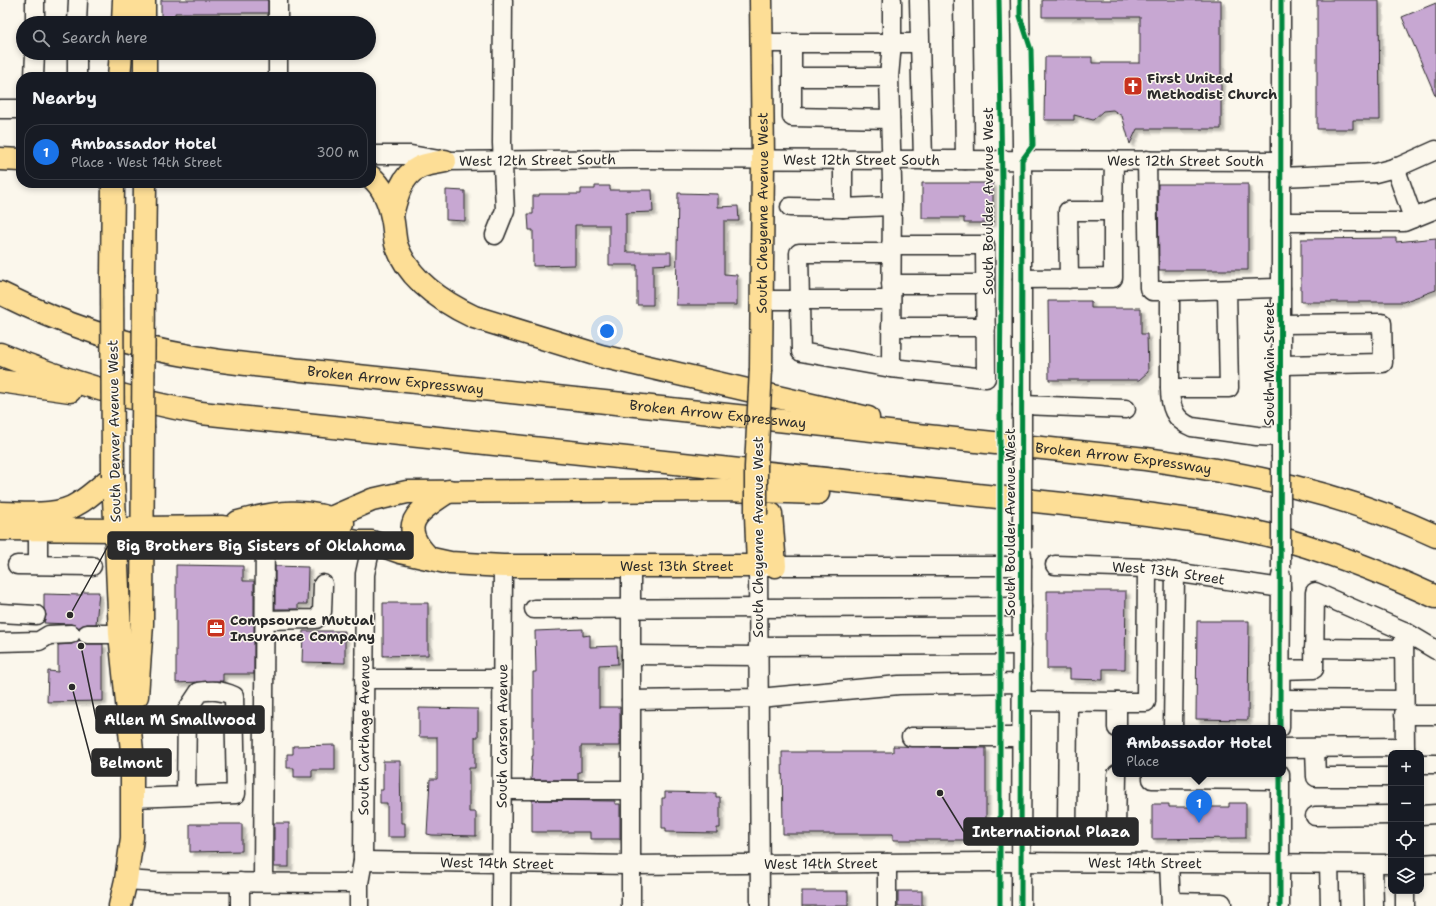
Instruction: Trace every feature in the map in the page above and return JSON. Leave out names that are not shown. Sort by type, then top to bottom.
[{"type":"main road","points":[[123,16],[124,0]]},
{"type":"main road","points":[[144,0],[144,16]]},
{"type":"main road","name":"South Cheyenne Avenue West","points":[[761,0],[763,159],[760,369],[756,467],[764,514],[766,566]]},
{"type":"main road","points":[[119,72],[120,60]]},
{"type":"main road","points":[[144,60],[145,72]]},
{"type":"main road","points":[[0,159],[16,160]]},
{"type":"main road","points":[[392,215],[397,196],[409,175],[418,168],[445,162]]},
{"type":"main road","points":[[376,181],[384,194],[392,215],[396,244],[409,268],[423,286],[456,309],[474,317],[639,365],[955,439]]},
{"type":"main road","name":"South Denver Avenue West","points":[[114,188],[112,274],[113,476],[120,634],[132,751],[133,798],[132,838],[126,880],[120,906]]},
{"type":"main road","name":"South Denver Avenue West","points":[[132,751],[142,624],[145,188]]},
{"type":"main road","name":"Broken Arrow Expressway","points":[[0,293],[41,313],[83,329],[138,345],[190,357],[301,370],[1146,458],[1218,469],[1310,490],[1347,501],[1414,526],[1436,536]]},
{"type":"main road","points":[[0,354],[46,373],[125,398]]},
{"type":"main road","points":[[0,381],[9,384],[125,398],[201,413],[982,497],[1082,506],[1189,520],[1267,535],[1358,563],[1436,597]]},
{"type":"main road","points":[[0,513],[56,512],[69,508],[79,504],[113,476]]},
{"type":"main road","points":[[293,532],[310,528],[330,517],[387,496],[407,492],[724,490],[982,497]]},
{"type":"main road","points":[[429,558],[417,547],[414,539],[414,522],[418,514],[424,508],[449,491]]},
{"type":"main road","points":[[221,527],[291,512],[313,513],[330,517],[352,527],[372,542]]},
{"type":"main road","points":[[0,529],[115,530],[142,528],[221,527],[265,532],[320,534],[357,542],[372,542]]},
{"type":"main road","name":"West 13th Street","points":[[372,542],[450,563],[503,566],[766,566]]},
{"type":"street","points":[[35,0],[35,16]]},
{"type":"street","points":[[78,0],[78,16]]},
{"type":"street","points":[[278,0],[278,16]]},
{"type":"street","points":[[495,235],[505,210],[503,160],[503,0]]},
{"type":"street","points":[[891,368],[892,206],[889,77],[892,42],[892,0]]},
{"type":"street","points":[[919,0],[923,160]]},
{"type":"street","points":[[963,0],[965,160]]},
{"type":"street","name":"South Boulder Avenue West","points":[[1020,0],[1022,160],[1021,906]]},
{"type":"street","name":"South Main Street","points":[[1280,725],[1281,0]]},
{"type":"street","points":[[761,42],[920,43]]},
{"type":"street","points":[[792,42],[792,117],[890,119]]},
{"type":"street","points":[[34,60],[34,72]]},
{"type":"street","points":[[77,60],[77,72]]},
{"type":"street","points":[[278,60],[278,72]]},
{"type":"street","points":[[792,77],[889,77]]},
{"type":"street","points":[[0,109],[16,109]]},
{"type":"street","name":"West 12th Street South","points":[[376,155],[411,155],[445,162],[503,160],[763,159],[1147,160],[1281,169],[1375,173],[1395,167],[1436,150]]},
{"type":"street","points":[[843,159],[843,208]]},
{"type":"street","points":[[1022,279],[1113,278],[1114,160]]},
{"type":"street","points":[[1147,160],[1149,288],[1152,291],[1281,288]]},
{"type":"street","points":[[1395,167],[1413,218]]},
{"type":"street","points":[[790,207],[843,208],[892,206]]},
{"type":"street","points":[[1281,222],[1404,222],[1436,209]]},
{"type":"street","points":[[1069,279],[1068,211],[1113,211]]},
{"type":"street","points":[[985,245],[985,284],[986,378],[891,368],[801,352],[798,253],[985,245]]},
{"type":"street","points":[[761,300],[800,300],[985,284]]},
{"type":"street","points":[[1170,388],[1228,388],[1227,290]]},
{"type":"street","points":[[1170,291],[1170,400],[1173,411],[1178,420],[1185,425],[1192,427],[1257,436],[1281,437]]},
{"type":"street","points":[[1281,324],[1382,323],[1383,363],[1281,364]]},
{"type":"street","points":[[891,327],[986,327]]},
{"type":"street","points":[[1022,409],[1126,408]]},
{"type":"street","points":[[38,530],[38,565]]},
{"type":"street","points":[[263,882],[265,532]]},
{"type":"street","name":"South Carthage Avenue","points":[[359,906],[359,883],[363,861],[365,574],[372,542]]},
{"type":"street","points":[[17,565],[92,566]]},
{"type":"street","name":"West 13th Street","points":[[1055,565],[1147,568],[1280,588]]},
{"type":"street","name":"South Carson Avenue","points":[[501,906],[503,566]]},
{"type":"street","points":[[630,906],[631,566]]},
{"type":"street","name":"West 13th Street","points":[[766,566],[1022,566]]},
{"type":"street","name":"South Cheyenne Avenue West","points":[[760,906],[758,608],[766,566]]},
{"type":"street","points":[[1022,701],[1146,702],[1147,568]]},
{"type":"street","points":[[1173,725],[1175,572]]},
{"type":"street","points":[[265,620],[316,620],[322,612],[323,584]]},
{"type":"street","points":[[1280,670],[1314,669],[1315,592],[1404,640],[1436,650]]},
{"type":"street","points":[[534,609],[1022,607]]},
{"type":"street","points":[[0,613],[36,615]]},
{"type":"street","points":[[0,642],[39,641],[49,634],[120,634]]},
{"type":"street","points":[[1314,648],[1404,640]]},
{"type":"street","points":[[1286,748],[1405,750],[1404,640]]},
{"type":"street","points":[[631,655],[1022,645]]},
{"type":"street","points":[[364,679],[502,679]]},
{"type":"street","points":[[631,700],[759,698],[899,684],[1022,683]]},
{"type":"street","points":[[133,798],[186,796],[236,794],[234,696],[226,692],[215,690],[199,692],[187,710],[186,796]]},
{"type":"street","points":[[1280,699],[1404,708],[1436,715]]},
{"type":"street","points":[[1068,702],[1067,831],[1116,830],[1117,777]]},
{"type":"street","points":[[1117,725],[1118,702]]},
{"type":"street","points":[[911,737],[1022,737]]},
{"type":"street","points":[[1315,748],[1316,777],[1388,777]]},
{"type":"street","points":[[1424,764],[1436,764]]},
{"type":"street","points":[[1152,777],[1152,779],[1280,777],[1280,906]]},
{"type":"street","points":[[502,790],[631,790]]},
{"type":"street","points":[[1424,815],[1436,814]]},
{"type":"street","points":[[1315,816],[1388,815]]},
{"type":"street","name":"West 14th Street","points":[[363,861],[631,865],[1021,862],[1388,864]]},
{"type":"street","points":[[886,863],[886,906]]},
{"type":"street","points":[[1169,863],[1171,904],[1222,903],[1222,906]]},
{"type":"street","points":[[1329,863],[1330,906]]},
{"type":"street","points":[[1424,864],[1436,863]]},
{"type":"street","points":[[1373,864],[1374,906]]},
{"type":"street","points":[[126,880],[157,882],[359,883]]},
{"type":"street","points":[[240,882],[240,906]]},
{"type":"street","points":[[1405,894],[1405,906]]},
{"type":"building","points":[[161,0],[268,0],[268,13],[175,13],[175,16],[161,16]]},
{"type":"building","name":"First United Methodist Church","points":[[1042,0],[1221,0],[1221,129],[1137,129],[1130,144],[1122,116],[1113,110],[1103,111],[1093,120],[1074,115],[1074,120],[1044,120],[1045,57],[1092,57],[1092,63],[1140,63],[1140,17],[1042,17]]},
{"type":"building","points":[[1317,0],[1379,0],[1380,120],[1353,120],[1353,129],[1317,129]]},
{"type":"building","points":[[1436,3],[1436,97],[1402,17]]},
{"type":"building","points":[[922,183],[993,183],[993,223],[964,223],[964,218],[922,218]]},
{"type":"building","points":[[1158,184],[1248,184],[1248,270],[1159,270]]},
{"type":"building","points":[[595,186],[610,186],[610,190],[652,190],[653,212],[626,213],[626,252],[671,252],[671,264],[653,265],[653,305],[637,305],[637,265],[609,265],[609,225],[575,225],[575,265],[533,266],[533,230],[529,230],[528,214],[533,214],[533,196],[539,196],[539,194],[581,194],[581,189],[595,189]]},
{"type":"building","points":[[446,190],[465,191],[465,221],[446,220]]},
{"type":"building","points":[[678,193],[718,194],[718,207],[738,206],[739,221],[724,221],[724,274],[737,275],[737,305],[676,305]]},
{"type":"building","points":[[1396,238],[1396,242],[1436,238],[1436,290],[1403,302],[1301,302],[1301,239]]},
{"type":"building","points":[[1048,301],[1091,301],[1091,308],[1141,308],[1141,334],[1147,334],[1148,372],[1139,380],[1049,380]]},
{"type":"building","name":"Compsource Mutual Insurance Company","points":[[176,565],[243,566],[243,581],[254,581],[254,674],[223,674],[223,681],[176,683]]},
{"type":"building","points":[[275,566],[308,567],[307,604],[298,604],[298,609],[275,609]]},
{"type":"building","points":[[1047,591],[1126,591],[1125,669],[1103,669],[1103,680],[1070,679],[1070,669],[1047,669]]},
{"type":"building","points":[[82,592],[99,592],[96,624],[87,624],[79,628],[71,624],[44,623],[46,615],[44,609],[44,594],[82,595]]},
{"type":"building","points":[[383,603],[428,603],[428,655],[383,656]]},
{"type":"building","points":[[1197,621],[1249,621],[1248,720],[1196,719]]},
{"type":"building","points":[[583,629],[583,636],[590,635],[590,647],[617,646],[618,664],[599,665],[599,707],[620,707],[620,746],[581,746],[581,772],[578,772],[578,780],[531,780],[533,756],[533,672],[536,672],[535,631]]},
{"type":"building","points":[[303,631],[345,631],[345,663],[302,662]]},
{"type":"building","points":[[79,640],[87,644],[103,644],[103,701],[47,702],[48,671],[58,672],[58,645],[72,644]]},
{"type":"building","points":[[419,708],[478,709],[478,737],[475,737],[475,768],[469,768],[469,812],[476,812],[476,836],[427,834],[430,779],[437,779],[437,737],[419,737]]},
{"type":"building","points":[[335,745],[335,770],[312,770],[312,777],[294,777],[294,768],[287,768],[287,754],[293,754],[293,746]]},
{"type":"building","points":[[893,746],[986,748],[986,840],[893,840],[893,834],[783,834],[782,752],[893,752]]},
{"type":"building","points":[[383,761],[400,761],[401,823],[405,823],[405,837],[387,837],[387,803],[380,803],[380,790],[383,790]]},
{"type":"building","points":[[665,792],[716,793],[716,797],[720,797],[720,828],[717,828],[717,833],[666,832],[666,828],[662,828],[662,798],[665,798]]},
{"type":"building","points":[[532,800],[615,801],[615,804],[620,804],[620,839],[590,839],[590,832],[532,832]]},
{"type":"building","points":[[1229,803],[1246,803],[1246,838],[1152,839],[1152,804],[1169,804],[1169,807],[1229,807]]},
{"type":"building","points":[[274,823],[289,823],[289,867],[274,867]]},
{"type":"building","points":[[190,824],[242,824],[242,851],[190,852]]},
{"type":"building","points":[[802,891],[848,891],[848,906],[802,906]]},
{"type":"building","points":[[898,891],[922,891],[922,906],[898,906]]},
{"type":"cycle path","points":[[999,0],[1002,180],[1000,413],[1000,906]]},
{"type":"cycle path","points":[[1020,0],[1020,16],[1031,50],[1033,145],[1022,160],[1021,906]]},
{"type":"cycle path","points":[[1280,725],[1281,0]]},
{"type":"cycle path","points":[[1280,777],[1280,906]]},
{"type":"place","name":"First United Methodist Church","points":[[1133,86]]},
{"type":"place","name":"Big Brothers Big Sisters of Oklahoma","points":[[70,615]]},
{"type":"place","name":"Compsource Mutual Insurance Company","points":[[216,628]]},
{"type":"place","name":"Allen M Smallwood","points":[[81,646]]},
{"type":"place","name":"Belmont","points":[[72,687]]},
{"type":"place","name":"International Plaza","points":[[940,793]]},
{"type":"place","name":"Ambassador Hotel","points":[[1199,823]]}]
